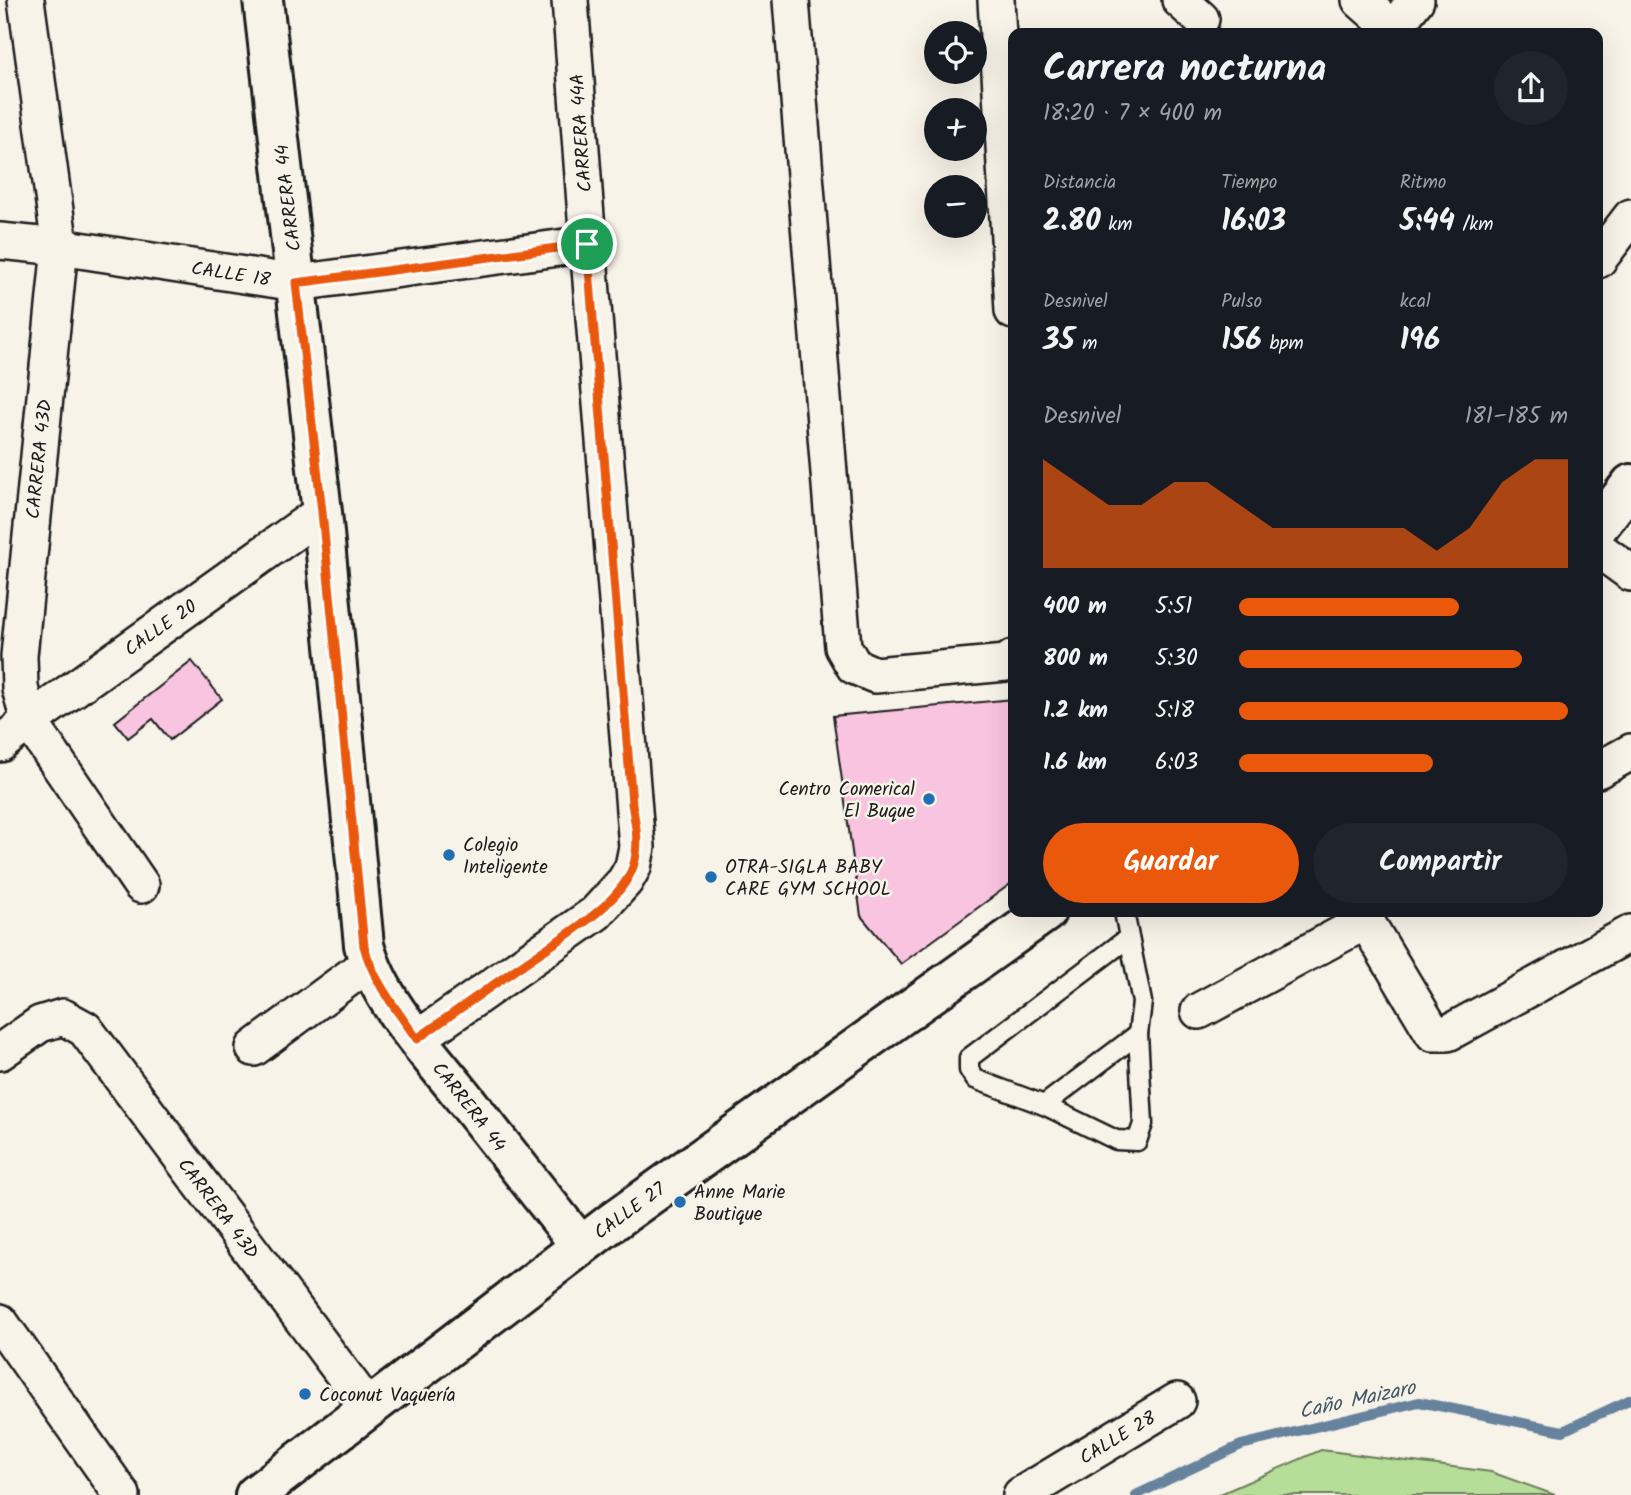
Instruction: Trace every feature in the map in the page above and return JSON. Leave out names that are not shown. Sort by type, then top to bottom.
[{"type":"street","name":"CARRERA 43D","points":[[26,0],[60,247],[19,656],[20,688],[29,721],[141,885]]},
{"type":"street","name":"CARRERA 44","points":[[263,0],[322,512],[364,946],[377,981],[417,1039],[580,1245]]},
{"type":"street","name":"CARRERA 44A","points":[[417,1039],[596,913],[625,881],[635,857],[637,828],[632,804],[570,0]]},
{"type":"street","points":[[791,0],[843,647],[854,666],[875,675],[1008,662]]},
{"type":"street","points":[[996,0],[1008,220]]},
{"type":"street","points":[[1360,0],[1388,28]]},
{"type":"street","points":[[1393,28],[1416,0]]},
{"type":"street","points":[[1603,253],[1631,217]]},
{"type":"street","name":"CALLE 18","points":[[0,241],[60,247],[296,283],[587,244]]},
{"type":"street","points":[[1603,520],[1631,484]]},
{"type":"street","name":"CALLE 20","points":[[0,744],[322,512]]},
{"type":"street","points":[[1603,553],[1631,573]]},
{"type":"street","points":[[1603,767],[1631,752]]},
{"type":"street","name":"CALLE 27","points":[[255,1495],[580,1245],[1038,917]]},
{"type":"street","points":[[1199,1011],[1355,919],[1433,1033],[1448,1032],[1631,933]]},
{"type":"street","points":[[254,1048],[369,963]]},
{"type":"street","name":"CARRERA 43D","points":[[0,1052],[40,1024],[62,1017],[85,1029],[368,1407]]},
{"type":"street","points":[[0,1322],[122,1495]]},
{"type":"street","name":"CALLE 28","points":[[1021,1495],[1177,1401]]},
{"type":"lane","points":[[1125,917],[1142,1002],[1138,1034],[1143,1124],[1137,1140],[1116,1140],[1044,1105],[975,1079],[969,1070],[969,1058],[1128,938]]},
{"type":"lane","points":[[1044,1105],[1138,1034]]},
{"type":"green space","points":[[1321,1450],[1491,1472],[1555,1495],[1218,1495]]},
{"type":"building","points":[[192,661],[222,699],[170,740],[153,719],[128,738],[115,722]]},
{"type":"building","name":"Centro Comerical El Buque","points":[[1008,699],[1008,886],[901,964],[861,916],[833,716]]},
{"type":"waterway","name":"Caño Maizaro","points":[[1136,1495],[1241,1445],[1419,1402],[1563,1431],[1631,1399]]},
{"type":"place","name":"Centro Comerical El Buque","points":[[929,799]]},
{"type":"place","name":"Colegio Inteligente","points":[[449,855]]},
{"type":"place","name":"OTRA-SIGLA BABY CARE GYM SCHOOL","points":[[711,877]]},
{"type":"place","name":"Anne Marie Boutique","points":[[680,1202]]},
{"type":"place","name":"Coconut Vaquería","points":[[305,1394]]},
{"type":"route","points":[[587,244],[632,804],[637,828],[633,867],[613,897],[596,913],[417,1039],[377,981],[364,946],[322,512],[296,283],[587,244]]}]
